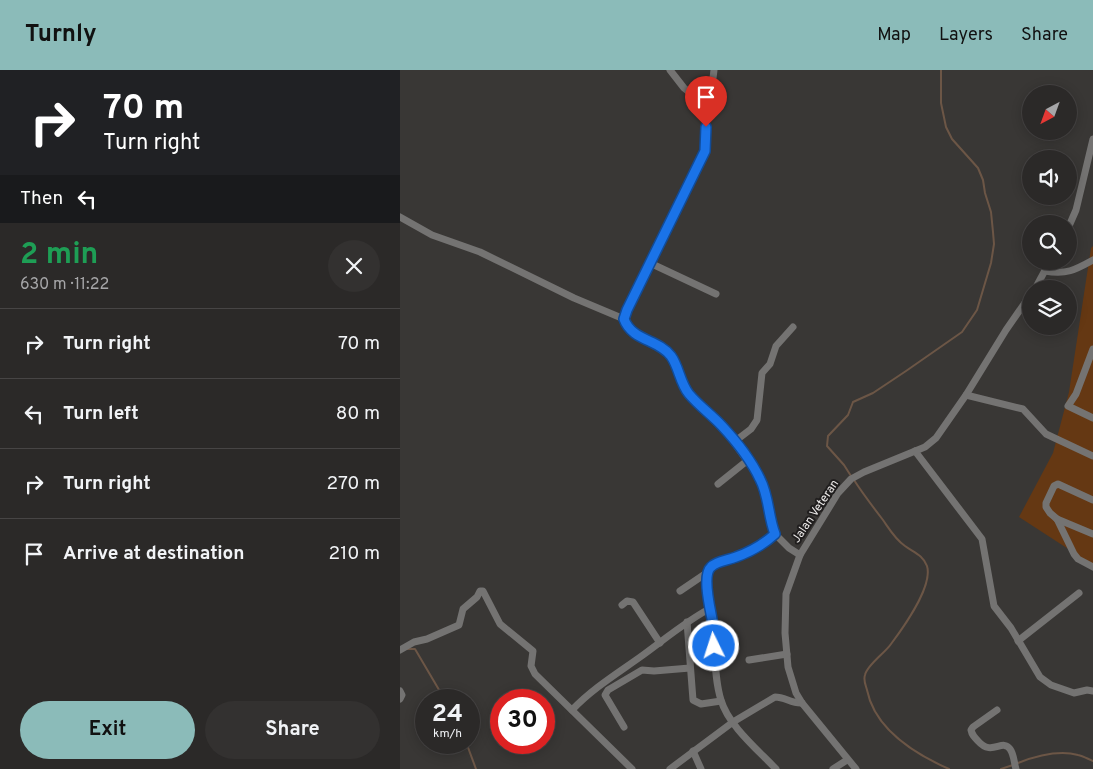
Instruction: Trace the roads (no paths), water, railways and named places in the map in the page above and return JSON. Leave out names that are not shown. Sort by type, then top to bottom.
[{"type":"street","points":[[670,70],[684,88],[707,106]]},
{"type":"street","points":[[624,319],[705,151],[704,118],[714,70]]},
{"type":"street","points":[[1074,215],[1093,139]]},
{"type":"street","points":[[400,217],[432,234],[480,252],[574,298],[624,319],[630,330],[635,334],[659,346],[671,356],[684,387],[722,426],[761,480],[775,534],[789,548],[800,555]]},
{"type":"street","points":[[1077,268],[1093,260]]},
{"type":"street","points":[[650,263],[716,294]]},
{"type":"street","points":[[1062,270],[1064,272],[1074,270]]},
{"type":"street","name":"Jalan Veteran","points":[[856,769],[802,703],[791,681],[785,633],[786,594],[800,555],[838,493],[851,479],[915,451],[936,438],[1022,307]]},
{"type":"street","points":[[734,442],[755,425],[762,373],[770,364],[776,346],[793,327]]},
{"type":"street","points":[[1093,350],[1076,394],[1068,406],[1093,418]]},
{"type":"street","points":[[966,395],[1022,408],[1046,434],[1093,456]]},
{"type":"street","points":[[915,451],[982,539],[994,606],[1040,677],[1045,682],[1074,693],[1087,690],[1093,691]]},
{"type":"street","points":[[718,484],[748,460]]},
{"type":"street","points":[[1093,500],[1058,484],[1055,485],[1049,495],[1046,507],[1050,514],[1093,534]]},
{"type":"street","points":[[1057,518],[1074,554],[1078,559],[1093,567]]},
{"type":"street","points":[[775,534],[763,544],[737,557],[710,567],[707,594],[721,701],[733,722],[776,769]]},
{"type":"street","points":[[680,590],[708,572]]},
{"type":"street","points":[[400,650],[414,642],[427,639],[460,625],[463,609],[483,590],[500,624],[533,651],[531,666],[535,674],[632,769]]},
{"type":"street","points":[[1018,641],[1079,593]]},
{"type":"street","points":[[622,606],[627,601],[633,602],[660,643]]},
{"type":"street","points":[[572,710],[591,691],[660,643],[686,622],[709,609]]},
{"type":"street","points":[[686,622],[692,696],[696,702],[701,704],[721,701]]},
{"type":"street","points":[[749,660],[787,654]]},
{"type":"street","points":[[624,727],[605,695],[608,690],[642,670],[690,668]]},
{"type":"street","points":[[400,691],[402,694],[400,699]]},
{"type":"street","points":[[670,769],[733,722],[775,698],[782,698],[795,704],[802,703]]},
{"type":"street","points":[[997,710],[973,727],[971,730],[972,734],[985,748],[1003,745],[1008,747],[1011,750],[1016,769]]},
{"type":"street","points":[[693,752],[701,769]]},
{"type":"street","points":[[833,769],[847,760]]},
{"type":"waterway","points":[[851,476],[827,446],[828,436],[848,415],[853,402],[873,393],[962,332],[977,310],[991,263],[994,244],[993,232],[991,212],[983,180],[978,168],[952,139],[946,127],[941,103],[941,70]]},
{"type":"waterway","points":[[854,480],[895,537],[923,559],[927,566],[928,574],[926,584],[909,618],[888,648],[866,671],[864,681],[871,704],[887,729],[898,739],[923,756],[949,769]]},
{"type":"waterway","points":[[407,649],[415,649],[439,689]]},
{"type":"waterway","points":[[1018,763],[1055,753],[1080,755],[1093,761]]},
{"type":"waterway","points":[[470,754],[476,769]]},
{"type":"waterway","points":[[1001,769],[1013,765]]}]
